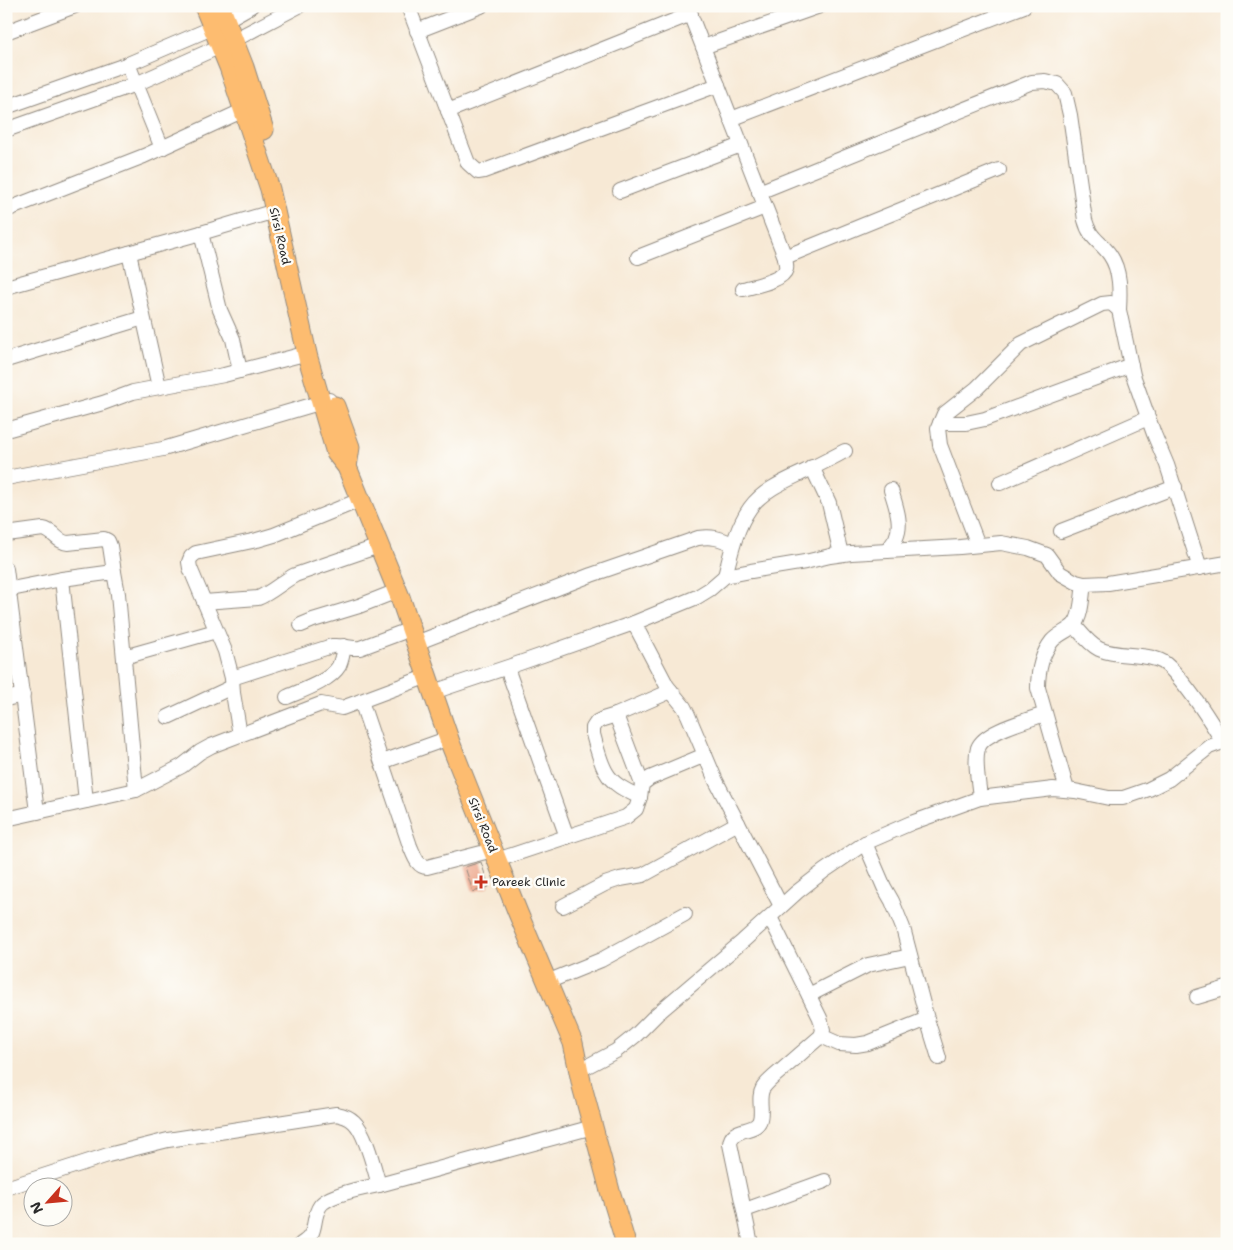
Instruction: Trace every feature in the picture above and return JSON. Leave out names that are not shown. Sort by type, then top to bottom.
[{"type":"main road","name":"Sirsi Road","points":[[204,6],[220,18],[244,110],[270,189],[308,354],[327,400],[350,447],[347,467],[398,591],[449,738],[573,1043],[578,1071],[626,1244]]},
{"type":"main road","name":"Sirsi Road","points":[[227,43],[246,74],[277,174],[327,400]]},
{"type":"street","points":[[6,32],[75,6]]},
{"type":"street","points":[[6,107],[128,64],[220,18],[251,6]]},
{"type":"street","points":[[6,130],[136,84],[227,43],[299,6]]},
{"type":"street","points":[[408,6],[468,163],[478,172],[718,84]]},
{"type":"street","points":[[417,31],[481,6]]},
{"type":"street","points":[[703,47],[820,6]]},
{"type":"street","points":[[731,120],[1024,6]]},
{"type":"street","points":[[448,111],[689,10],[785,257],[786,268],[784,273],[776,279],[743,289]]},
{"type":"street","points":[[128,64],[162,148]]},
{"type":"street","points":[[759,192],[1032,82],[1045,81],[1057,84],[1065,93],[1070,115],[1085,220],[1088,230],[1111,256],[1115,266],[1120,283],[1119,310],[1131,365],[1148,418],[1175,487],[1200,568]]},
{"type":"street","points":[[73,83],[83,103]]},
{"type":"street","points":[[26,100],[33,120]]},
{"type":"street","points":[[6,210],[162,148],[244,110]]},
{"type":"street","points":[[620,191],[741,145]]},
{"type":"street","points":[[785,257],[999,170]]},
{"type":"street","points":[[638,257],[765,207]]},
{"type":"street","points":[[6,287],[201,233],[275,210]]},
{"type":"street","points":[[201,233],[220,310],[232,339],[240,372]]},
{"type":"street","points":[[129,253],[159,387]]},
{"type":"street","points":[[978,545],[940,445],[938,428],[944,414],[977,388],[1020,344],[1102,304],[1111,304],[1119,310]]},
{"type":"street","points":[[6,360],[143,318]]},
{"type":"street","points":[[6,430],[103,403],[133,392],[240,372],[308,354]]},
{"type":"street","points":[[940,423],[966,423],[985,419],[1131,365]]},
{"type":"street","points":[[6,478],[163,449],[327,400]]},
{"type":"street","points":[[1000,483],[1148,418]]},
{"type":"street","points":[[725,576],[733,544],[751,507],[760,497],[777,485],[846,451]]},
{"type":"street","points":[[812,467],[829,503],[841,554]]},
{"type":"street","points":[[1061,531],[1175,487]]},
{"type":"street","points":[[887,551],[898,530],[897,510],[891,490]]},
{"type":"street","points":[[240,735],[225,651],[193,578],[189,562],[191,557],[196,553],[274,535],[360,500]]},
{"type":"street","points":[[6,534],[43,529],[53,533],[63,543],[104,539],[108,541],[118,594],[136,790]]},
{"type":"street","points":[[168,717],[232,683],[332,646],[338,645],[353,649],[414,636],[698,538],[709,536],[733,544]]},
{"type":"street","points":[[6,819],[136,790],[182,766],[211,746],[322,704],[342,708],[361,701],[430,684],[507,668],[634,623],[697,597],[725,576],[841,554],[1001,543],[1028,548],[1047,555],[1060,573],[1076,582],[1084,584],[1108,583],[1227,563]]},
{"type":"street","points":[[204,602],[258,598],[295,575],[379,546]]},
{"type":"street","points":[[6,569],[11,646],[23,695],[38,812]]},
{"type":"street","points":[[8,589],[114,572]]},
{"type":"street","points":[[62,579],[86,801]]},
{"type":"street","points":[[1067,790],[1038,688],[1038,674],[1041,660],[1052,641],[1074,625],[1080,614],[1084,584]]},
{"type":"street","points":[[301,625],[398,591]]},
{"type":"street","points":[[634,623],[671,691],[684,707],[712,773],[782,906]]},
{"type":"street","points":[[578,1071],[623,1046],[657,1014],[770,918],[797,892],[866,843],[911,823],[980,798],[1053,789],[1108,798],[1123,798],[1149,789],[1169,779],[1209,747],[1225,742],[1195,697],[1173,671],[1162,662],[1098,648],[1074,625]]},
{"type":"street","points":[[124,657],[216,631]]},
{"type":"street","points":[[288,697],[328,678],[336,671],[342,658],[344,646]]},
{"type":"street","points":[[507,668],[567,836]]},
{"type":"street","points":[[641,791],[622,788],[606,772],[593,734],[593,728],[597,722],[603,719],[671,691]]},
{"type":"street","points":[[6,699],[23,695]]},
{"type":"street","points":[[361,701],[410,846],[423,867],[495,855],[567,836],[626,817],[636,809],[641,791],[650,778],[705,755]]},
{"type":"street","points":[[980,798],[977,759],[979,747],[985,738],[1045,714]]},
{"type":"street","points":[[616,715],[641,791]]},
{"type":"street","points":[[382,762],[449,738]]},
{"type":"street","points":[[563,906],[605,884],[650,871],[738,823]]},
{"type":"street","points":[[866,843],[903,928],[939,1058]]},
{"type":"street","points":[[547,982],[601,960],[685,914]]},
{"type":"street","points":[[751,1244],[730,1140],[736,1134],[756,1125],[760,1116],[763,1088],[821,1036],[823,1030],[820,1018],[770,918]]},
{"type":"street","points":[[809,995],[868,965],[910,956]]},
{"type":"street","points":[[1197,997],[1227,988]]},
{"type":"street","points":[[821,1036],[840,1044],[856,1046],[927,1019]]},
{"type":"street","points":[[6,1188],[108,1155],[168,1140],[336,1114],[346,1116],[354,1122],[362,1134],[379,1185]]},
{"type":"street","points":[[301,1244],[308,1240],[313,1230],[321,1204],[340,1194],[593,1127]]},
{"type":"street","points":[[744,1210],[825,1181]]},
{"type":"building","points":[[481,862],[489,887],[473,892],[465,867]]},
{"type":"place","name":"Pareek Clinic","points":[[481,882]]}]
